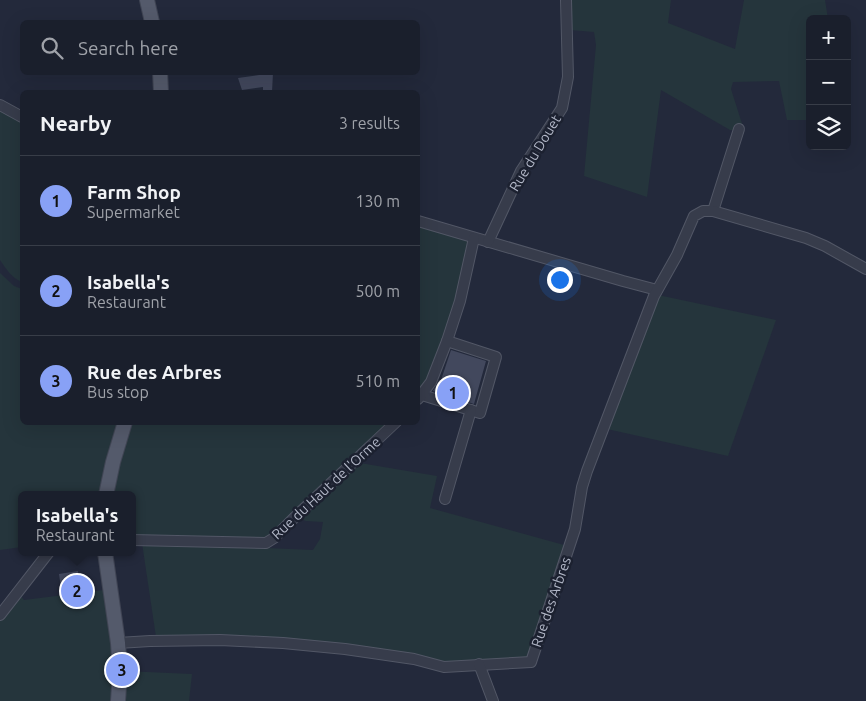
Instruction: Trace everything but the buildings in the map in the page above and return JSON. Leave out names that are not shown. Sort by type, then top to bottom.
[{"type":"main road","points":[[147,0],[152,20]]},
{"type":"main road","points":[[160,75],[162,90]]},
{"type":"main road","points":[[107,491],[123,425]]},
{"type":"main road","points":[[106,556],[118,643],[120,672],[118,701]]},
{"type":"street","name":"Rue du Douet","points":[[488,242],[521,171],[562,108],[568,77],[566,0]]},
{"type":"street","points":[[0,105],[20,116]]},
{"type":"street","points":[[713,211],[739,129]]},
{"type":"street","points":[[420,223],[622,282],[656,290],[676,255],[694,216],[703,211],[713,211],[806,238],[825,246],[866,269]]},
{"type":"street","points":[[447,341],[496,357],[480,413],[420,397],[431,382],[447,341],[460,301],[474,238]]},
{"type":"street","name":"Rue des Arbres","points":[[118,643],[220,640],[283,643],[345,649],[414,659],[444,667],[531,662],[575,529],[582,487],[656,290]]},
{"type":"street","points":[[445,499],[471,410]]},
{"type":"street","name":"Rue du Haut de l'Orme","points":[[136,540],[266,543],[274,538],[393,425]]},
{"type":"street","points":[[0,615],[46,556]]},
{"type":"street","points":[[479,664],[493,701]]},
{"type":"shaded area","points":[[570,0],[671,0],[668,23],[735,49],[744,0],[825,0],[827,15],[806,15],[806,120],[787,120],[779,81],[733,82],[731,89],[744,130],[730,130],[661,90],[647,197],[584,176],[596,45],[594,32],[570,30]]},
{"type":"shaded area","points":[[0,108],[20,119],[20,281],[12,276],[0,260]]},
{"type":"shaded area","points":[[420,226],[469,240],[457,302],[429,376],[420,390]]},
{"type":"shaded area","points":[[0,273],[14,286],[20,288],[20,425],[119,425],[102,491],[18,491],[18,548],[0,550]]},
{"type":"shaded area","points":[[658,295],[776,320],[728,456],[607,429]]},
{"type":"shaded area","points":[[130,425],[387,425],[271,536],[258,541],[136,537],[136,491],[113,491]]},
{"type":"shaded area","points":[[360,463],[437,476],[430,508],[564,545],[566,549],[528,657],[445,664],[416,656],[156,637],[142,543],[313,550],[320,539],[323,522],[306,521],[298,518]]},
{"type":"shaded area","points":[[104,590],[115,660],[112,701],[0,701],[0,619],[19,594],[24,600]]},
{"type":"shaded area","points":[[124,671],[192,674],[189,701],[122,701]]},
{"type":"place","name":"Farm Shop","points":[[453,393]]},
{"type":"place","name":"Isabella's","points":[[77,591]]},
{"type":"place","name":"Rue des Arbres","points":[[122,670]]}]
